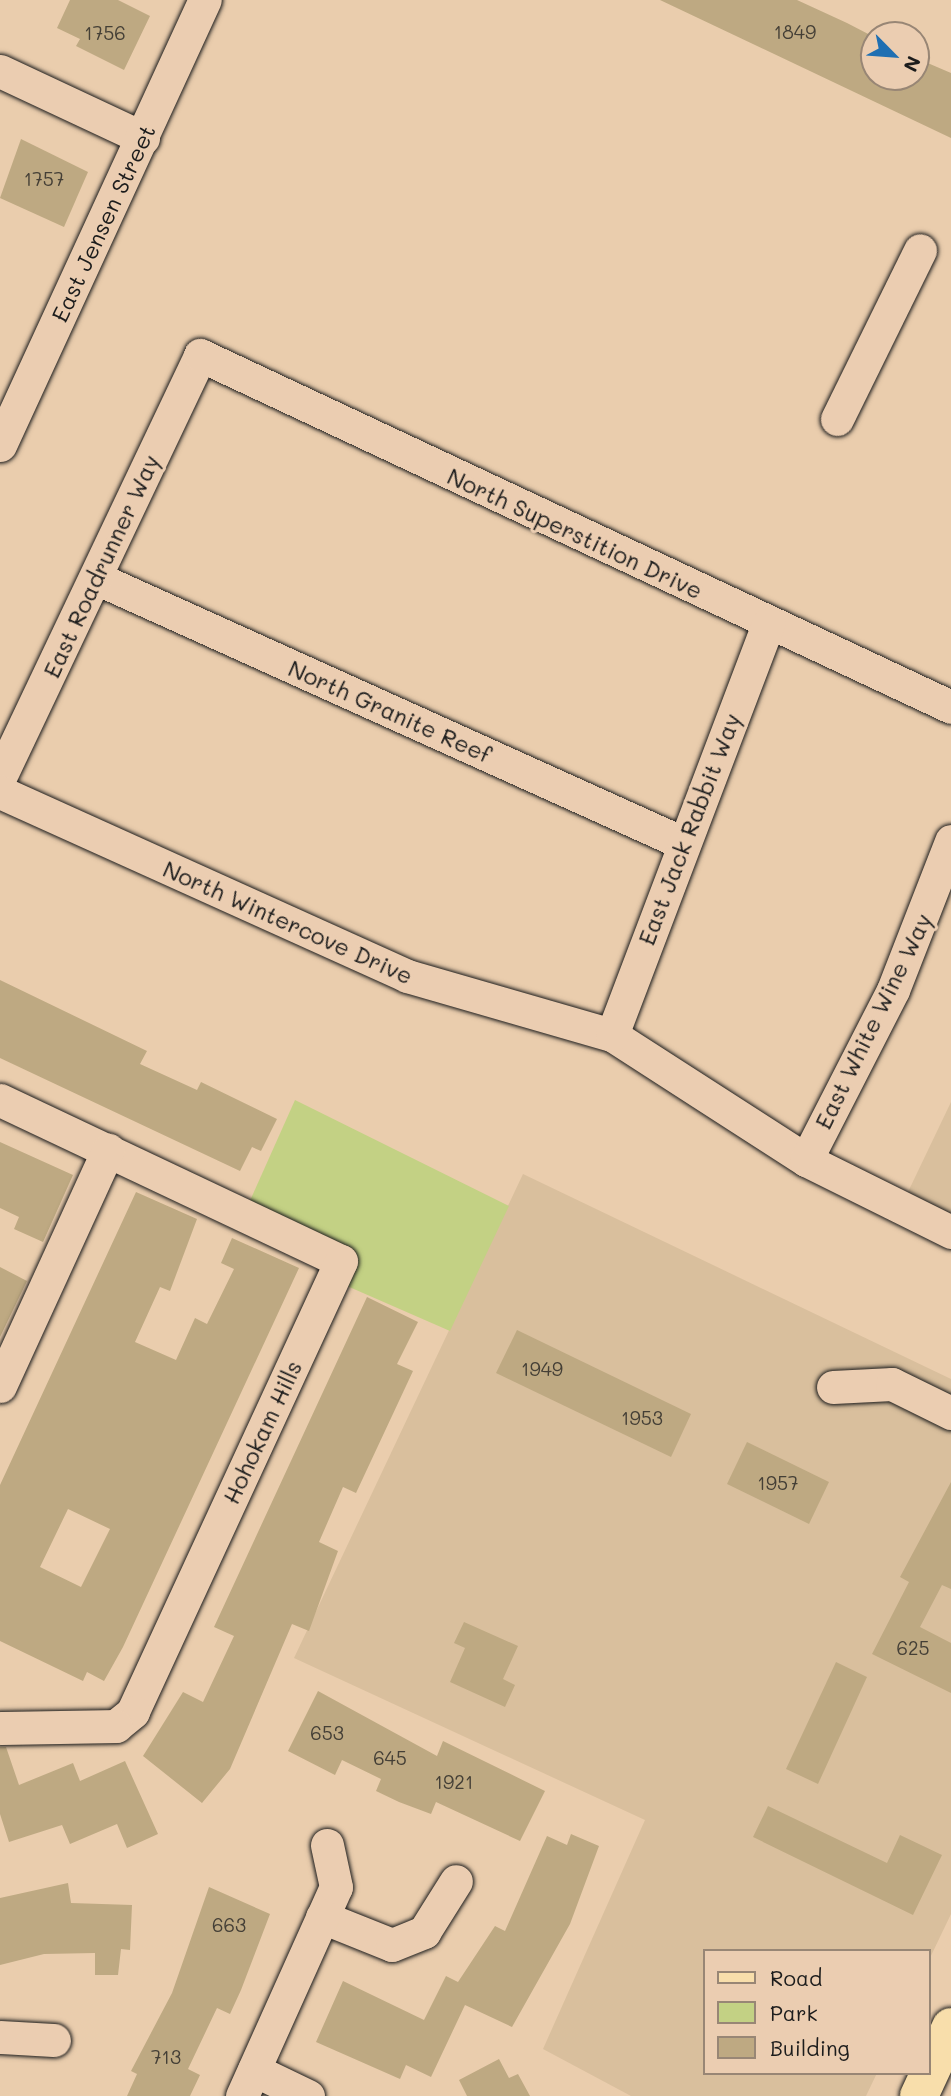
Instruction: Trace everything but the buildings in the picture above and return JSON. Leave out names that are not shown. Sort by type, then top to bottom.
[{"type":"main road","points":[[930,2072],[951,2027]]},
{"type":"main road","points":[[919,2096],[929,2075]]},
{"type":"street","name":"East Jensen Street","points":[[0,445],[205,0]]},
{"type":"street","points":[[0,71],[143,138]]},
{"type":"street","points":[[837,419],[920,250]]},
{"type":"street","name":"East Roadrunner Way","points":[[0,777],[201,355]]},
{"type":"street","name":"North Superstition Drive","points":[[201,355],[951,708]]},
{"type":"street","name":"North Granite Reef","points":[[96,578],[683,843]]},
{"type":"street","name":"East Jack Rabbit Way","points":[[612,1035],[768,624]]},
{"type":"street","name":"North Wintercove Drive","points":[[0,792],[407,976],[612,1035],[806,1160],[951,1232]]},
{"type":"street","name":"East White Wine Way","points":[[806,1160],[893,990],[951,841]]},
{"type":"street","name":"Hohokam Hills","points":[[0,1101],[341,1261],[133,1712],[116,1726],[0,1728]]},
{"type":"street","points":[[1,1381],[108,1150]]},
{"type":"street","points":[[833,1387],[892,1384],[951,1413]]},
{"type":"street","points":[[308,2096],[248,2083],[335,1887],[327,1845]]},
{"type":"street","points":[[322,1917],[392,1945],[424,1932],[456,1881]]},
{"type":"street","points":[[0,2037],[54,2040]]},
{"type":"shaded area","points":[[951,1102],[951,1215],[907,1194]]},
{"type":"shaded area","points":[[523,1174],[951,1379],[951,1914],[930,1958],[930,1949],[702,1949],[702,2075],[876,2075],[866,2096],[631,2096],[543,2049],[645,1820],[294,1658]]},
{"type":"green space","points":[[295,1100],[509,1206],[450,1331],[347,1286],[249,1203]]}]
